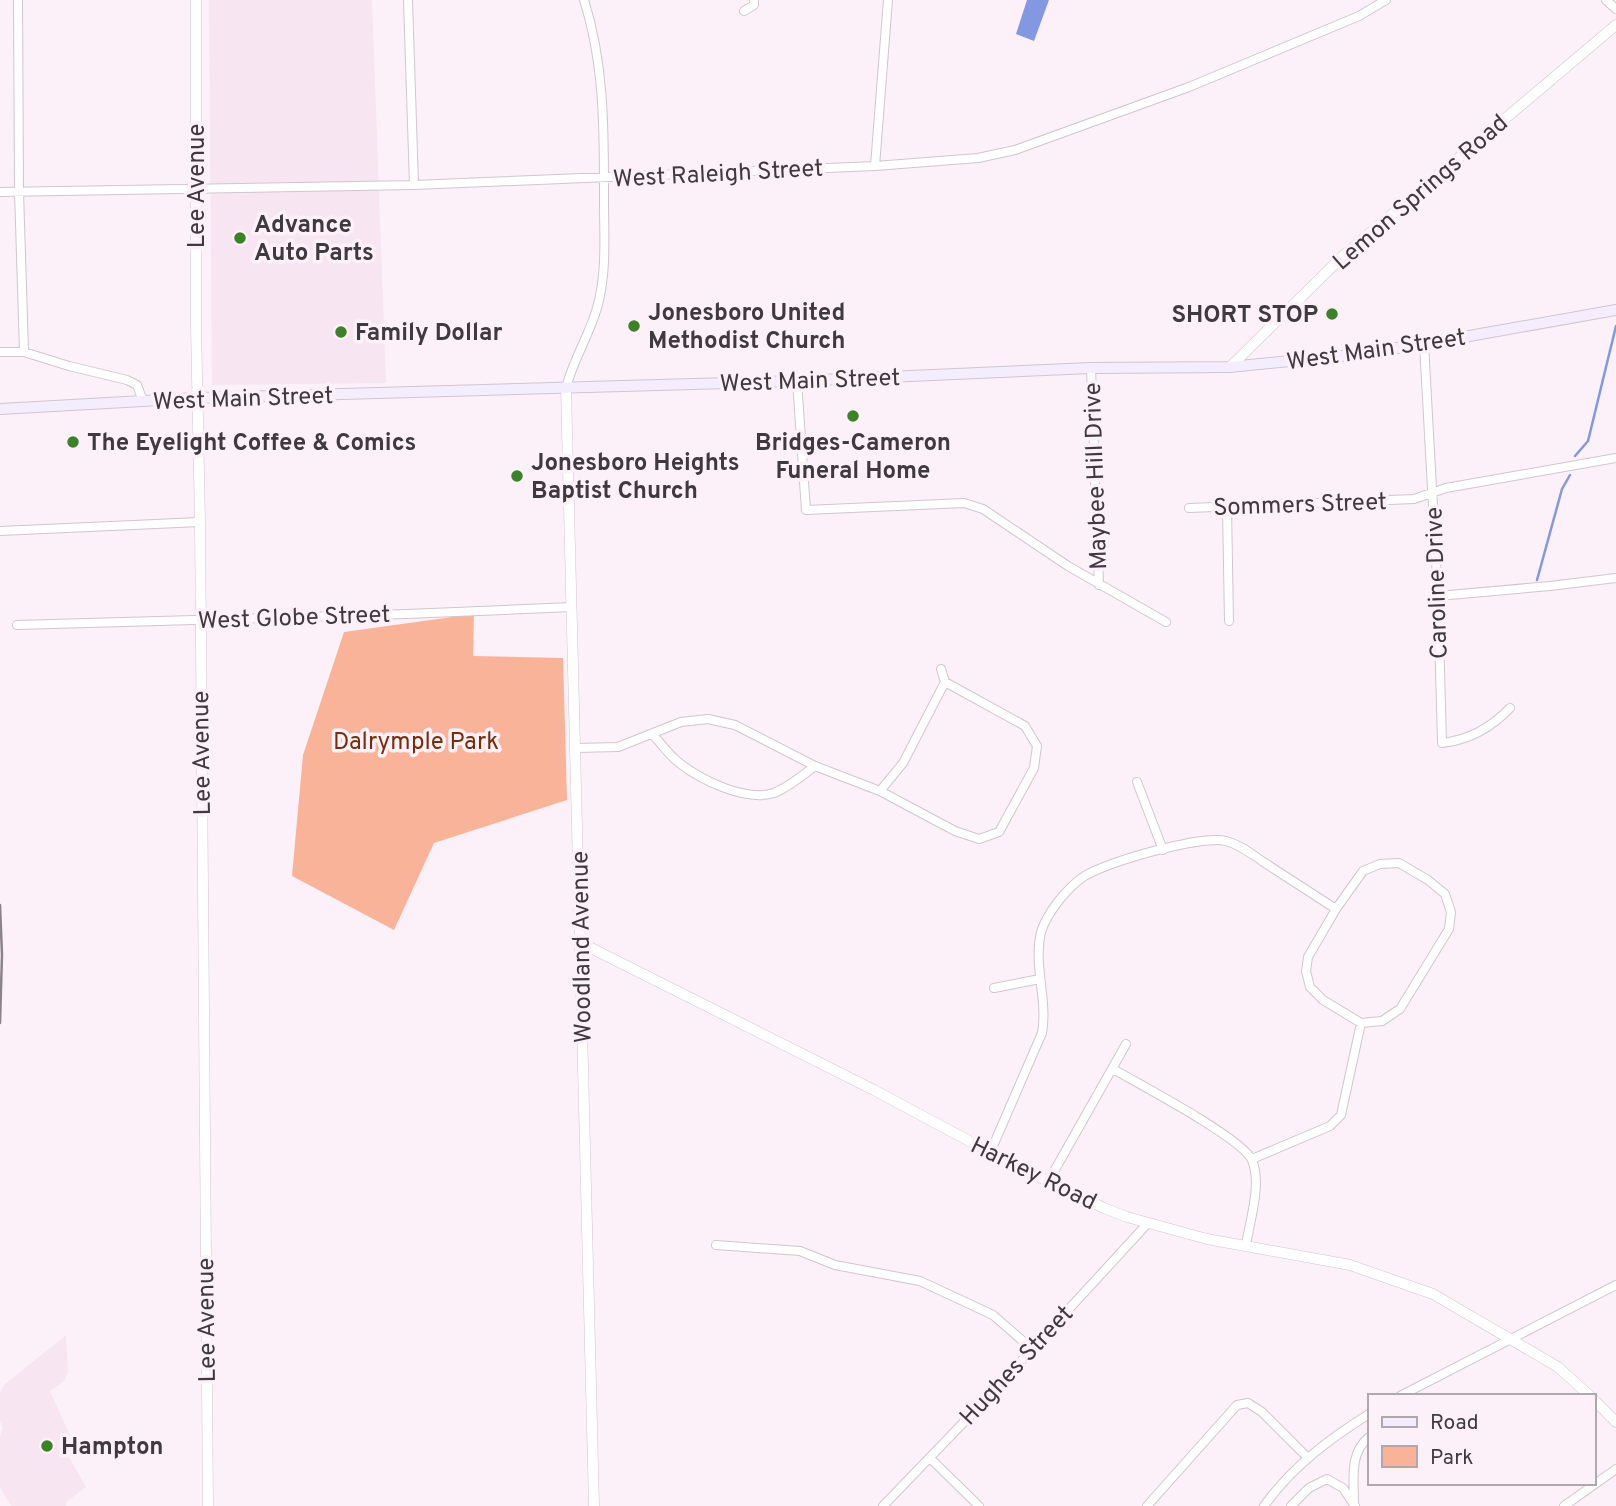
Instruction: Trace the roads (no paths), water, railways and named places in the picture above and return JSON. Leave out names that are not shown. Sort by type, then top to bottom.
[{"type":"main road","name":"West Main Street","points":[[0,409],[197,398],[797,382],[1091,368],[1230,367],[1351,355],[1616,310]]},
{"type":"street","points":[[18,0],[23,352]]},
{"type":"street","name":"Lee Avenue","points":[[196,0],[195,188],[208,1506]]},
{"type":"street","points":[[408,0],[415,185]]},
{"type":"street","points":[[566,388],[571,367],[583,345],[597,307],[604,271],[602,84],[584,0]]},
{"type":"street","points":[[744,11],[754,5],[754,0]]},
{"type":"street","points":[[876,166],[888,0]]},
{"type":"street","name":"West Raleigh Street","points":[[0,192],[415,185],[939,163],[978,158],[1015,150],[1245,64],[1359,16],[1386,0]]},
{"type":"street","points":[[1606,0],[1616,9]]},
{"type":"street","name":"Lemon Springs Road","points":[[1230,367],[1345,254],[1616,25]]},
{"type":"street","name":"Caroline Drive","points":[[1424,344],[1438,596],[1442,743],[1463,739],[1479,732],[1510,708]]},
{"type":"street","points":[[0,352],[23,352],[127,380],[136,385],[143,401]]},
{"type":"street","name":"Maybee Hill Drive","points":[[1091,368],[1099,585]]},
{"type":"street","points":[[797,382],[806,510],[964,503],[983,509],[1012,526],[1099,585],[1166,622]]},
{"type":"street","name":"Woodland Avenue","points":[[566,388],[594,1506]]},
{"type":"street","name":"Sommers Street","points":[[1189,508],[1414,499],[1447,488],[1616,458]]},
{"type":"street","points":[[1227,507],[1229,621]]},
{"type":"street","points":[[0,531],[200,522]]},
{"type":"street","points":[[1438,596],[1616,578]]},
{"type":"street","name":"West Globe Street","points":[[17,625],[572,607]]},
{"type":"street","points":[[880,791],[903,762],[945,682],[942,669]]},
{"type":"street","points":[[576,748],[618,747],[681,722],[708,719],[735,725],[816,766],[880,791],[955,831],[979,839],[999,832],[1034,768],[1037,746],[1025,726],[945,682]]},
{"type":"street","points":[[652,734],[678,762],[735,793],[773,793],[816,766]]},
{"type":"street","points":[[1137,782],[1163,850]]},
{"type":"street","points":[[989,1153],[1042,1033],[1045,1014],[1040,979],[1042,931],[1050,915],[1071,887],[1094,870],[1207,840],[1228,842],[1336,908]]},
{"type":"street","points":[[1399,863],[1428,880],[1445,894],[1451,912],[1450,929],[1400,1009],[1382,1021],[1361,1023],[1323,1000],[1310,987],[1308,957],[1336,908],[1363,870],[1380,864],[1399,863]]},
{"type":"street","name":"Harkey Road","points":[[581,943],[841,1074],[989,1153],[1104,1208],[1207,1239],[1371,1271],[1433,1294],[1559,1367],[1589,1394]]},
{"type":"street","points":[[993,988],[1040,979]]},
{"type":"street","points":[[1252,1159],[1329,1126],[1341,1115],[1361,1023]]},
{"type":"street","points":[[1048,1182],[1126,1044]]},
{"type":"street","points":[[1113,1069],[1227,1136],[1252,1159],[1255,1187],[1246,1245]]},
{"type":"street","name":"Hughes Street","points":[[883,1506],[1148,1223]]},
{"type":"street","points":[[716,1245],[800,1251],[835,1265],[919,1281],[993,1315],[1031,1349]]},
{"type":"street","points":[[1404,1394],[1616,1285]]},
{"type":"street","name":"Harkey Road","points":[[1595,1400],[1616,1422]]},
{"type":"street","points":[[1147,1506],[1237,1405],[1248,1403],[1262,1412],[1308,1458]]},
{"type":"street","points":[[1264,1506],[1308,1458],[1336,1435],[1368,1415]]},
{"type":"street","points":[[1355,1505],[1354,1458],[1359,1447],[1368,1438]]},
{"type":"street","points":[[930,1458],[979,1506]]},
{"type":"street","points":[[1595,1484],[1616,1469]]},
{"type":"street","points":[[1291,1506],[1309,1488],[1327,1479],[1343,1488],[1355,1505]]},
{"type":"street","points":[[1564,1506],[1594,1485]]},
{"type":"water","points":[[1027,0],[1049,0],[1034,41],[1016,34]]},
{"type":"waterway","points":[[1575,456],[1588,441],[1616,326]]},
{"type":"waterway","points":[[1537,580],[1562,489],[1570,475]]},
{"type":"railway","points":[[0,905],[0,1023]]},
{"type":"place","name":"Advance Auto Parts","points":[[240,238]]},
{"type":"place","name":"SHORT STOP","points":[[1332,314]]},
{"type":"place","name":"Jonesboro United Methodist Church","points":[[634,326]]},
{"type":"place","name":"Family Dollar","points":[[341,332]]},
{"type":"place","name":"Bridges-Cameron Funeral Home","points":[[853,416]]},
{"type":"place","name":"The Eyelight Coffee & Comics","points":[[73,442]]},
{"type":"place","name":"Jonesboro Heights Baptist Church","points":[[517,476]]},
{"type":"place","name":"Hampton","points":[[47,1446]]},
{"type":"park label","name":"Dalrymple Park","points":[[416,741]]}]
